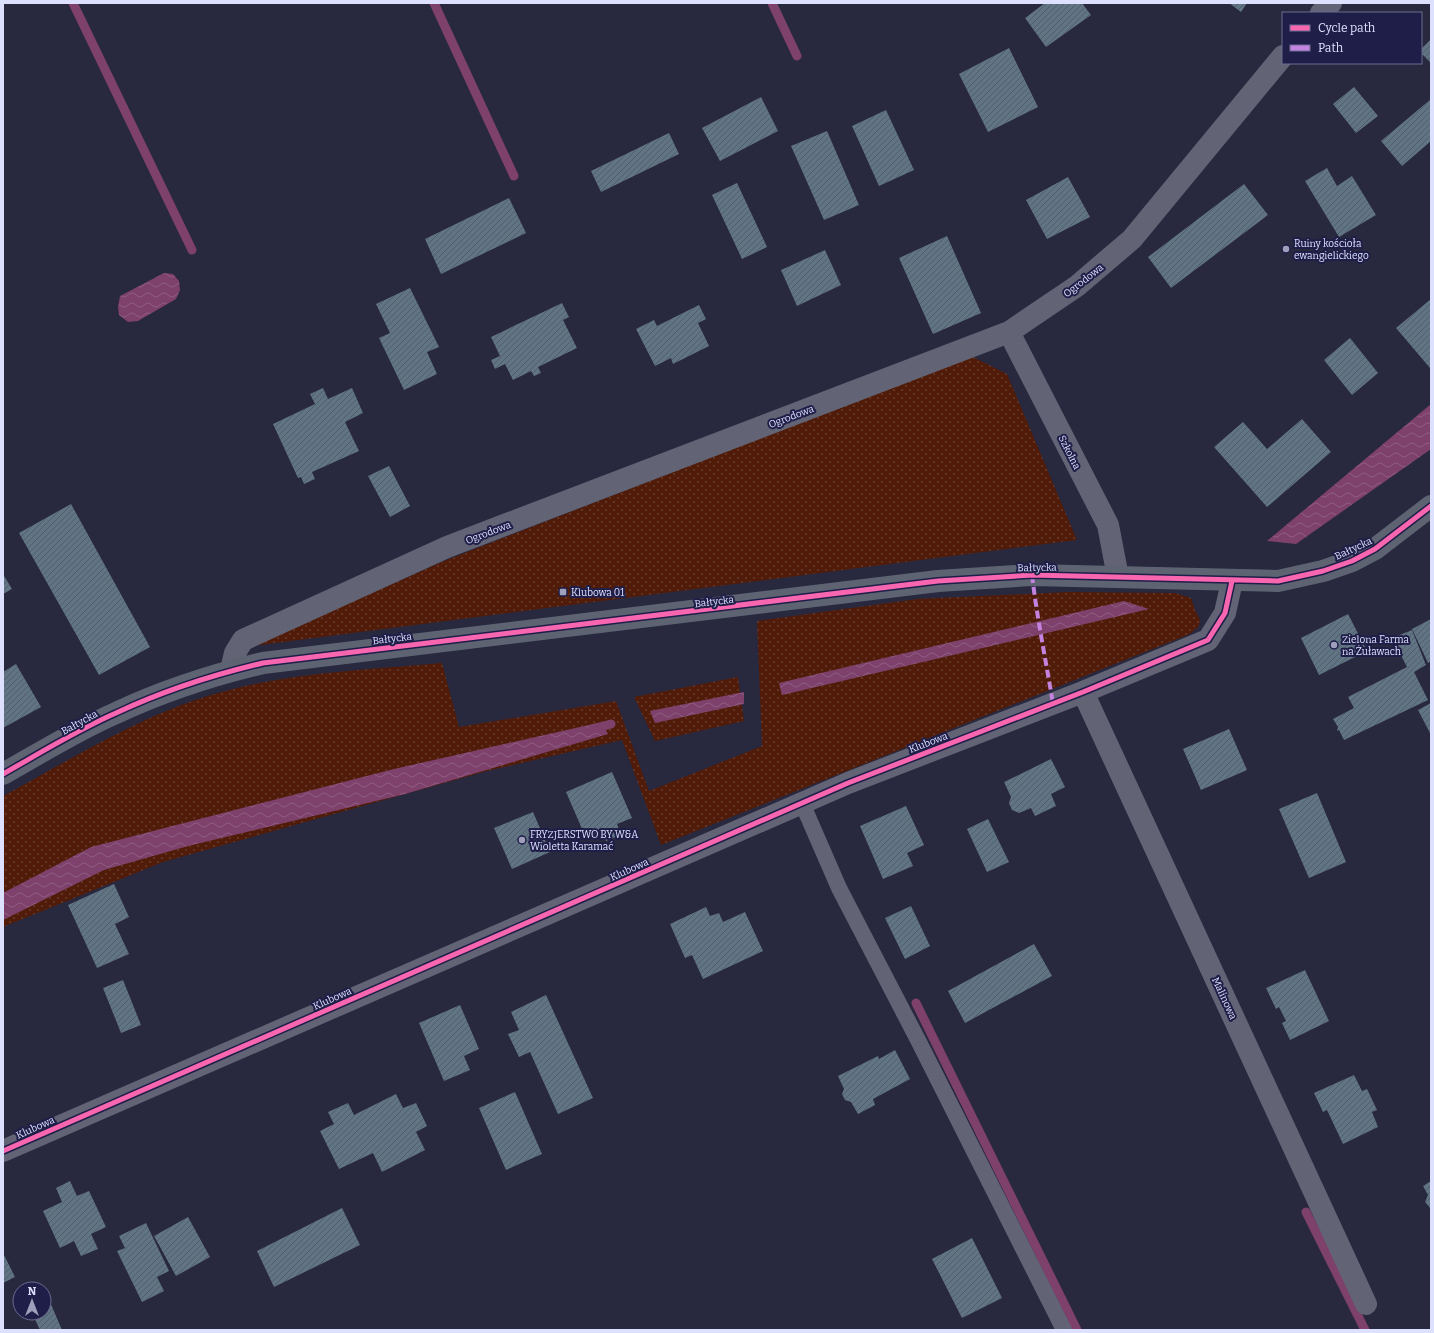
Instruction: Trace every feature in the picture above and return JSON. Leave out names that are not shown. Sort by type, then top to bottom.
[{"type":"main road","name":"Bałtycka","points":[[3,774],[114,713],[153,696],[230,670],[294,659],[570,627],[938,581],[1032,575],[1278,582],[1323,571],[1352,561],[1375,549],[1431,506]]},
{"type":"street","points":[[1314,12],[1318,3]]},
{"type":"street","points":[[1322,12],[1331,3]]},
{"type":"street","name":"Ogrodowa","points":[[230,670],[235,653],[243,640],[447,547],[1009,332],[1077,286],[1132,239],[1282,57]]},
{"type":"street","name":"Szkolna","points":[[1009,332],[1108,525],[1118,577]]},
{"type":"street","name":"Klubowa","points":[[3,1151],[848,783],[1083,692],[1208,640],[1225,613],[1232,581]]},
{"type":"street","name":"Malinowa","points":[[1083,692],[1366,1304]]},
{"type":"lane","points":[[802,803],[839,888],[919,1042],[1064,1330]]},
{"type":"shaded area","points":[[971,356],[1007,374],[1077,540],[252,646],[444,561]]},
{"type":"shaded area","points":[[1067,592],[1175,593],[1191,598],[1200,620],[1199,626],[1190,634],[661,845],[622,740],[487,771],[163,862],[3,927],[3,796],[108,738],[135,725],[190,702],[218,693],[273,680],[301,676],[442,663],[459,727],[616,701],[649,791],[762,746],[757,621],[917,599]]},
{"type":"shaded area","points":[[738,677],[744,721],[655,741],[634,697]]},
{"type":"water","points":[[164,273],[173,274],[179,281],[180,290],[176,299],[138,321],[128,322],[119,315],[118,307],[120,296]]},
{"type":"water","points":[[1431,404],[1431,449],[1296,544],[1267,541]]},
{"type":"water","points":[[1124,601],[1149,609],[782,695],[779,683]]},
{"type":"water","points":[[744,692],[744,704],[655,723],[650,711]]},
{"type":"water","points":[[602,722],[608,734],[405,794],[188,846],[104,870],[3,920],[3,893],[91,847],[394,769]]},
{"type":"building","points":[[1045,3],[1082,3],[1091,15],[1046,47],[1025,18]]},
{"type":"building","points":[[1229,3],[1247,3],[1241,12]]},
{"type":"building","points":[[1431,39],[1431,63],[1422,54],[1422,48]]},
{"type":"building","points":[[1009,48],[1038,107],[988,132],[959,74]]},
{"type":"building","points":[[1354,87],[1378,116],[1356,133],[1333,104]]},
{"type":"building","points":[[761,97],[778,131],[720,161],[702,128]]},
{"type":"building","points":[[1431,99],[1431,141],[1402,166],[1381,141]]},
{"type":"building","points":[[886,110],[914,170],[879,186],[852,126]]},
{"type":"building","points":[[827,131],[859,205],[824,220],[791,146]]},
{"type":"building","points":[[669,133],[679,154],[601,192],[591,171]]},
{"type":"building","points":[[1327,168],[1337,186],[1352,176],[1376,215],[1339,237],[1305,181]]},
{"type":"building","points":[[1068,177],[1090,217],[1047,239],[1026,200]]},
{"type":"building","points":[[737,183],[767,247],[742,259],[712,195]]},
{"type":"building","points":[[1244,184],[1268,215],[1171,288],[1148,257]]},
{"type":"building","points":[[509,198],[526,233],[441,274],[425,239]]},
{"type":"building","points":[[947,236],[981,313],[933,334],[899,258]]},
{"type":"building","points":[[825,250],[841,285],[797,306],[781,270]]},
{"type":"building","points":[[410,288],[439,347],[427,352],[437,374],[404,390],[379,338],[390,333],[376,304]]},
{"type":"building","points":[[1431,299],[1431,367],[1430,368],[1396,328]]},
{"type":"building","points":[[562,303],[569,317],[563,320],[577,348],[538,367],[541,373],[534,376],[531,371],[513,380],[505,364],[495,369],[491,360],[500,356],[491,337]]},
{"type":"building","points":[[699,305],[706,319],[698,323],[709,346],[673,364],[671,358],[655,366],[636,329],[654,320],[657,326]]},
{"type":"building","points":[[1350,338],[1378,373],[1352,395],[1324,360]]},
{"type":"building","points":[[323,388],[328,399],[352,388],[363,413],[345,422],[359,451],[312,472],[315,479],[304,484],[301,477],[298,478],[273,424],[315,404],[310,394]]},
{"type":"building","points":[[1302,419],[1331,452],[1267,507],[1214,447],[1243,422],[1267,449]]},
{"type":"building","points":[[389,466],[410,506],[390,517],[368,476]]},
{"type":"building","points":[[71,504],[150,647],[99,675],[19,533]]},
{"type":"building","points":[[3,574],[12,589],[3,594]]},
{"type":"building","name":"Zielona Farma na Żuławach","points":[[1348,614],[1367,651],[1319,675],[1301,638]]},
{"type":"building","points":[[1431,619],[1431,661],[1428,663],[1412,629]]},
{"type":"building","points":[[1412,630],[1426,665],[1414,672],[1428,700],[1344,740],[1339,730],[1337,731],[1338,727],[1333,719],[1354,708],[1348,697],[1407,667],[1392,638]]},
{"type":"building","points":[[16,664],[41,707],[3,728],[3,672]]},
{"type":"building","points":[[1431,703],[1431,735],[1418,710]]},
{"type":"building","points":[[1229,729],[1247,770],[1201,790],[1183,749]]},
{"type":"building","points":[[1051,759],[1065,787],[1051,794],[1056,806],[1035,816],[1031,808],[1019,813],[1012,810],[1009,803],[1011,797],[1004,782]]},
{"type":"building","points":[[612,772],[632,818],[617,824],[621,835],[606,841],[602,831],[586,838],[566,792]]},
{"type":"building","points":[[1317,793],[1346,862],[1309,878],[1279,809]]},
{"type":"building","points":[[906,806],[924,845],[907,853],[913,866],[883,879],[860,826]]},
{"type":"building","name":"FRYZJERSTWO BY W&A Wioletta Karamać","points":[[533,812],[550,852],[512,869],[494,828]]},
{"type":"building","points":[[988,819],[1009,862],[987,872],[967,829]]},
{"type":"building","points":[[114,884],[129,917],[115,924],[129,954],[97,968],[68,905]]},
{"type":"building","points":[[911,906],[930,946],[905,959],[885,918]]},
{"type":"building","points":[[706,907],[710,916],[719,913],[723,922],[745,912],[763,951],[703,979],[692,955],[685,958],[670,924]]},
{"type":"building","points":[[1034,944],[1052,976],[965,1023],[948,991]]},
{"type":"building","points":[[1305,970],[1329,1021],[1290,1040],[1282,1023],[1286,1021],[1279,1007],[1276,1009],[1266,988]]},
{"type":"building","points":[[123,980],[141,1025],[121,1033],[103,988]]},
{"type":"building","points":[[546,995],[593,1098],[558,1114],[530,1052],[519,1057],[508,1034],[519,1030],[511,1012]]},
{"type":"building","points":[[460,1005],[479,1049],[464,1056],[470,1070],[444,1081],[419,1023]]},
{"type":"building","points":[[895,1050],[910,1079],[873,1099],[875,1105],[858,1114],[851,1102],[845,1100],[842,1094],[844,1089],[838,1076],[878,1056],[879,1059]]},
{"type":"building","points":[[1354,1075],[1362,1091],[1367,1089],[1377,1110],[1372,1112],[1378,1127],[1343,1144],[1327,1110],[1323,1112],[1314,1093]]},
{"type":"building","points":[[515,1092],[542,1154],[506,1170],[479,1108]]},
{"type":"building","points":[[396,1094],[403,1108],[416,1103],[427,1126],[416,1132],[425,1150],[382,1172],[373,1153],[339,1169],[320,1131],[334,1124],[328,1112],[348,1103],[354,1115]]},
{"type":"building","points":[[70,1181],[77,1196],[89,1191],[106,1227],[91,1234],[98,1249],[81,1256],[74,1241],[60,1248],[43,1211],[62,1202],[56,1188]]},
{"type":"building","points":[[1431,1181],[1431,1209],[1425,1202],[1428,1195],[1423,1186]]},
{"type":"building","points":[[342,1208],[360,1245],[274,1287],[257,1251]]},
{"type":"building","points":[[188,1217],[210,1257],[176,1276],[154,1236]]},
{"type":"building","points":[[146,1223],[169,1271],[157,1277],[164,1291],[142,1302],[117,1251],[125,1248],[119,1236]]},
{"type":"building","points":[[972,1238],[1002,1298],[962,1318],[932,1259]]},
{"type":"building","points":[[3,1253],[15,1277],[3,1283]]},
{"type":"building","points":[[52,1307],[62,1330],[40,1330],[36,1321],[52,1321]]},
{"type":"waterway","points":[[73,3],[192,250]]},
{"type":"waterway","points":[[434,3],[514,176]]},
{"type":"waterway","points":[[772,3],[797,56]]},
{"type":"waterway","points":[[593,729],[611,724]]},
{"type":"waterway","points":[[916,1003],[1077,1330]]},
{"type":"waterway","points":[[1306,1212],[1365,1330]]},
{"type":"marked path","points":[[1032,575],[1053,704]]},
{"type":"cycle path","points":[[3,774],[73,734],[134,705],[188,684],[263,663],[938,581],[1032,575],[1278,581],[1323,571],[1352,561],[1375,549],[1431,506]]},
{"type":"cycle path","points":[[3,1151],[848,783],[1083,692],[1208,640],[1225,613],[1232,581]]},
{"type":"place","name":"Ruiny kościoła ewangielickiego","points":[[1286,249]]},
{"type":"place","name":"Klubowa 01","points":[[563,592]]},
{"type":"place","name":"Zielona Farma na Żuławach","points":[[1334,645]]},
{"type":"place","name":"FRYZJERSTWO BY W&A Wioletta Karamać","points":[[522,840]]}]
